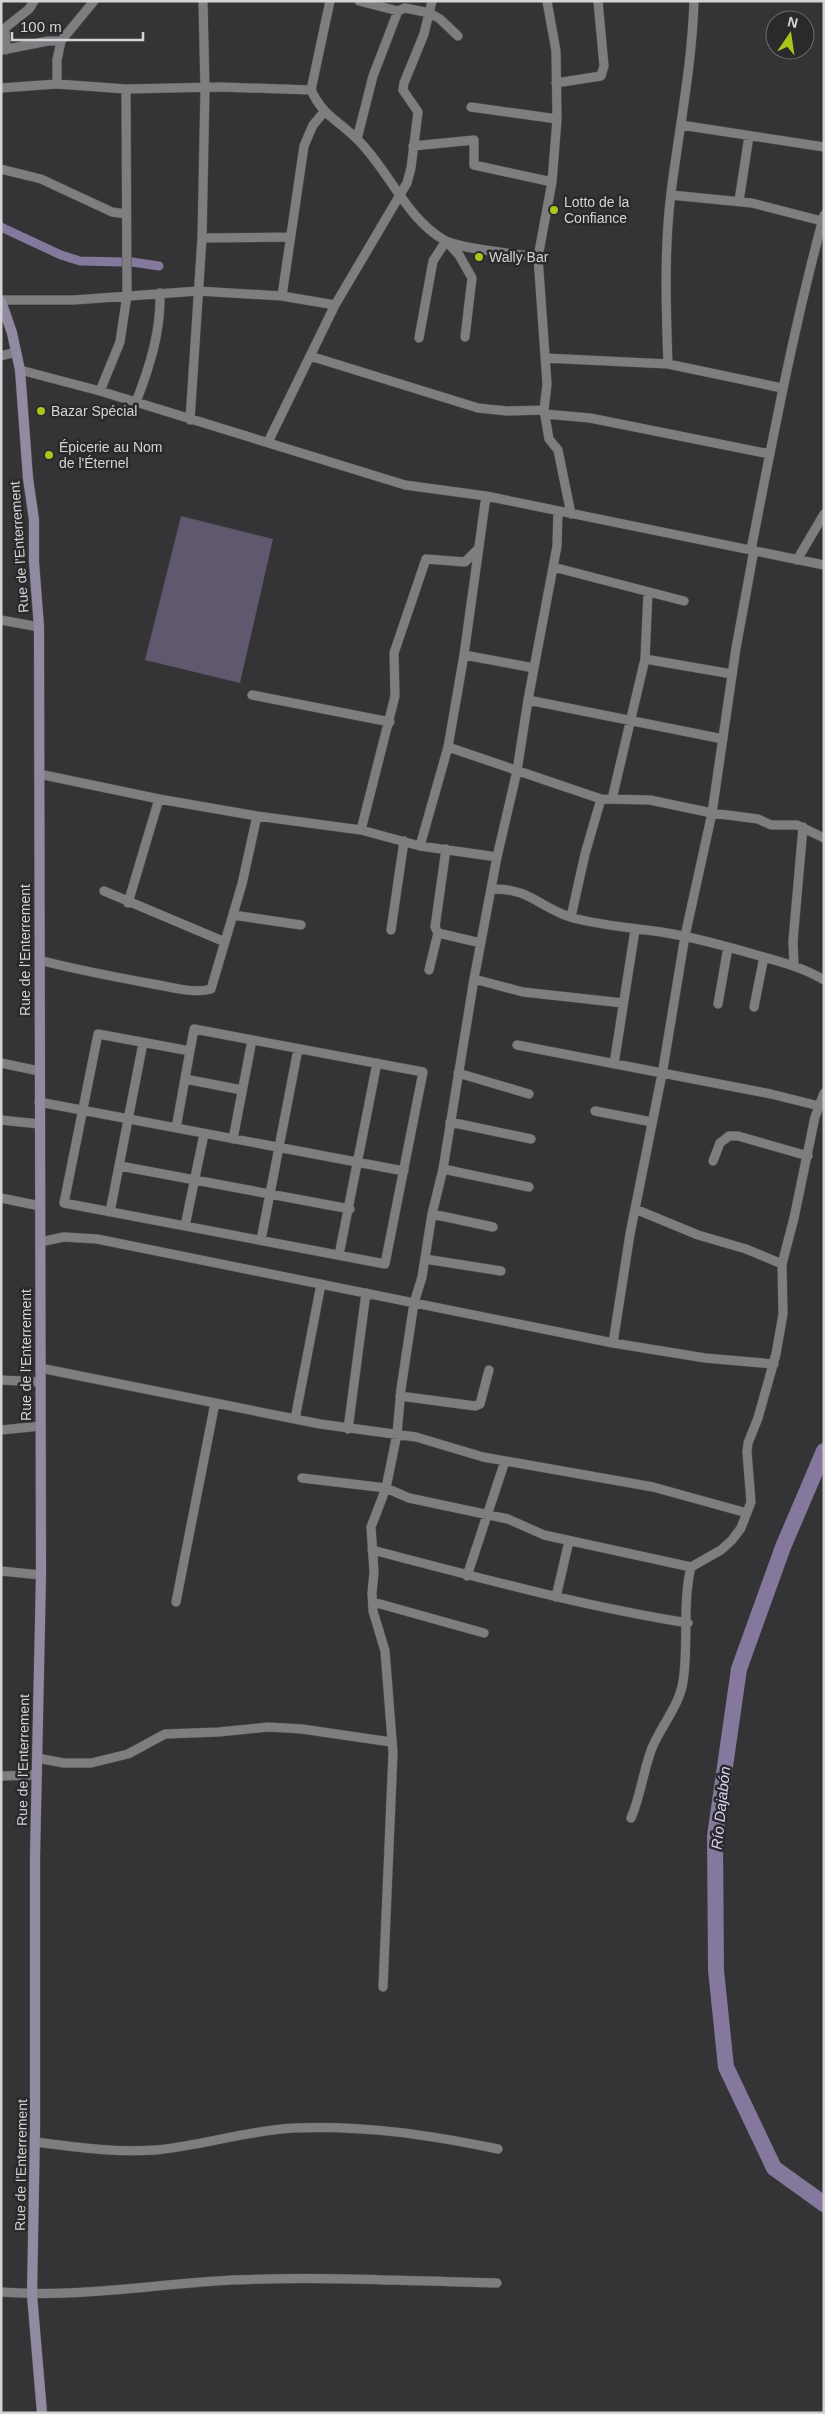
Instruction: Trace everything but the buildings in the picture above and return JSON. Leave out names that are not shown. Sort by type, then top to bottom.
[{"type":"street","points":[[34,1],[30,10],[5,28],[4,50],[48,41],[60,41]]},
{"type":"street","points":[[57,84],[57,60],[60,41],[94,1]]},
{"type":"street","points":[[190,420],[202,238],[206,89],[203,1]]},
{"type":"street","points":[[330,1],[311,90],[318,106],[357,139],[380,166],[399,196],[424,225],[446,241],[459,255],[472,278],[465,337]]},
{"type":"street","points":[[359,1],[398,11],[405,8],[430,13],[440,19],[458,36]]},
{"type":"street","points":[[268,442],[335,305],[407,182],[411,168],[418,112],[403,90],[404,83],[424,34],[432,1]]},
{"type":"street","points":[[547,1],[556,51],[558,119],[552,182],[538,257],[547,384],[545,412],[549,439],[558,450],[571,514]]},
{"type":"street","points":[[556,83],[601,76],[604,66],[598,1]]},
{"type":"street","points":[[668,364],[666,303],[671,195],[693,32],[694,1]]},
{"type":"street","points":[[357,139],[373,76],[398,11]]},
{"type":"street","points":[[1,88],[57,84],[126,89],[311,90]]},
{"type":"street","points":[[100,390],[120,342],[127,295],[126,89]]},
{"type":"street","points":[[471,106],[558,119]]},
{"type":"street","points":[[282,296],[304,146],[313,125],[324,112]]},
{"type":"street","points":[[680,125],[824,147]]},
{"type":"street","points":[[739,201],[749,136]]},
{"type":"street","points":[[413,146],[474,140],[474,165],[552,182]]},
{"type":"street","points":[[1,169],[41,179],[112,212],[126,214]]},
{"type":"street","points":[[613,1343],[635,1209],[662,1072],[685,936],[712,813],[732,674],[782,388],[823,218],[739,201],[671,195]]},
{"type":"street","points":[[202,238],[290,237]]},
{"type":"street","points":[[446,241],[538,257]]},
{"type":"street","points":[[419,338],[433,261],[446,241]]},
{"type":"street","points":[[1,301],[74,300],[198,291],[282,296],[335,305]]},
{"type":"street","points":[[136,402],[148,373],[154,350],[160,317],[160,293]]},
{"type":"street","name":"Rue de l'Enterrement","points":[[1,301],[20,370],[28,478],[34,520],[34,562],[39,627],[41,1575],[36,1758],[35,2142],[32,2295],[42,2413]]},
{"type":"street","points":[[1,356],[16,352]]},
{"type":"street","points":[[310,356],[478,408],[545,412],[590,418],[770,454]]},
{"type":"street","points":[[545,358],[668,364],[782,388]]},
{"type":"street","points":[[20,370],[100,390],[190,420],[268,442],[405,485],[486,496],[824,564]]},
{"type":"street","points":[[420,846],[448,747],[464,655],[486,496]]},
{"type":"street","points":[[383,1987],[393,1753],[385,1651],[376,1624],[372,1602],[374,1572],[372,1527],[386,1488],[397,1434],[400,1396],[414,1303],[443,1169],[491,889],[517,771],[528,700],[557,546],[558,511]]},
{"type":"street","points":[[798,560],[824,514]]},
{"type":"street","points":[[361,830],[390,722],[395,696],[394,653],[426,559],[465,562],[478,548]]},
{"type":"street","points":[[553,567],[684,601]]},
{"type":"street","points":[[612,799],[645,659],[648,593]]},
{"type":"street","points":[[1,620],[39,627]]},
{"type":"street","points":[[464,655],[534,668]]},
{"type":"street","points":[[645,659],[732,674]]},
{"type":"street","points":[[252,695],[390,722]]},
{"type":"street","points":[[528,700],[723,739]]},
{"type":"street","points":[[448,747],[602,799],[650,800],[712,813],[758,819],[771,825],[803,827],[818,837],[824,838]]},
{"type":"street","points":[[39,774],[160,799],[257,816],[361,830],[420,846],[498,856]]},
{"type":"street","points":[[128,903],[160,799]]},
{"type":"street","points":[[571,917],[585,854],[602,799]]},
{"type":"street","points":[[39,960],[77,971],[201,992],[211,989],[233,915],[257,816]]},
{"type":"street","points":[[794,966],[793,941],[803,827]]},
{"type":"street","points":[[390,930],[404,842]]},
{"type":"street","points":[[429,970],[438,933],[435,927],[446,849]]},
{"type":"street","points":[[491,889],[508,889],[528,894],[544,905],[571,917],[635,930],[685,936],[764,957],[794,966],[824,980]]},
{"type":"street","points":[[104,891],[128,903],[225,942]]},
{"type":"street","points":[[233,915],[301,925]]},
{"type":"street","points":[[614,1064],[635,930]]},
{"type":"street","points":[[438,933],[481,943]]},
{"type":"street","points":[[718,1004],[728,948]]},
{"type":"street","points":[[754,1007],[764,957]]},
{"type":"street","points":[[474,980],[523,992],[623,1003]]},
{"type":"street","points":[[176,1128],[185,1079],[194,1029],[423,1072],[385,1264],[64,1204],[98,1034],[190,1051]]},
{"type":"street","points":[[233,1139],[252,1040]]},
{"type":"street","points":[[110,1212],[143,1042]]},
{"type":"street","points":[[517,1046],[662,1072],[819,1106]]},
{"type":"street","points":[[261,1240],[298,1049]]},
{"type":"street","points":[[1,1063],[39,1071]]},
{"type":"street","points":[[340,1255],[377,1064]]},
{"type":"street","points":[[458,1073],[529,1094]]},
{"type":"street","points":[[185,1079],[242,1090]]},
{"type":"street","points":[[302,1478],[386,1488],[409,1498],[508,1518],[544,1535],[691,1567],[722,1550],[741,1528],[751,1502],[748,1443],[758,1418],[774,1364],[783,1314],[782,1264],[808,1156],[815,1117],[824,1094]]},
{"type":"street","points":[[39,1102],[404,1171]]},
{"type":"street","points":[[595,1111],[652,1122]]},
{"type":"street","points":[[1,1120],[39,1124]]},
{"type":"street","points":[[450,1122],[531,1139]]},
{"type":"street","points":[[185,1226],[204,1134]]},
{"type":"street","points":[[713,1161],[720,1143],[729,1136],[738,1136],[808,1156]]},
{"type":"street","points":[[120,1166],[350,1209]]},
{"type":"street","points":[[443,1169],[528,1187]]},
{"type":"street","points":[[1,1198],[40,1206]]},
{"type":"street","points":[[635,1209],[698,1235],[746,1249],[782,1264]]},
{"type":"street","points":[[432,1214],[493,1227]]},
{"type":"street","points":[[40,1242],[64,1237],[97,1238],[613,1343],[706,1358],[774,1364]]},
{"type":"street","points":[[425,1259],[501,1271]]},
{"type":"street","points":[[295,1419],[321,1284]]},
{"type":"street","points":[[348,1428],[366,1293]]},
{"type":"street","points":[[40,1368],[295,1419],[416,1437],[483,1457],[653,1487],[747,1513]]},
{"type":"street","points":[[400,1396],[475,1406],[480,1404],[483,1398],[489,1370]]},
{"type":"street","points":[[1,1380],[40,1382]]},
{"type":"street","points":[[176,1602],[215,1403]]},
{"type":"street","points":[[1,1430],[40,1426]]},
{"type":"street","points":[[467,1576],[505,1461]]},
{"type":"street","points":[[556,1597],[569,1541]]},
{"type":"street","points":[[372,1550],[467,1576],[556,1597],[639,1615],[688,1623]]},
{"type":"street","points":[[631,1818],[640,1798],[652,1747],[679,1697],[683,1683],[688,1649],[688,1579],[691,1567]]},
{"type":"street","points":[[1,1571],[41,1575]]},
{"type":"street","points":[[372,1602],[484,1633]]},
{"type":"street","points":[[36,1758],[64,1763],[91,1763],[128,1754],[165,1734],[268,1727],[302,1729],[391,1742]]},
{"type":"street","points":[[1,1776],[36,1775]]},
{"type":"street","points":[[35,2142],[99,2150],[157,2150],[293,2128],[365,2128],[430,2135],[498,2148]]},
{"type":"street","points":[[1,2292],[32,2295],[232,2280],[345,2277],[497,2282]]},
{"type":"shaded area","points":[[181,516],[273,539],[240,683],[145,660]]},
{"type":"waterway","points":[[1,227],[61,255],[80,261],[123,262]]},
{"type":"waterway","points":[[132,262],[159,266]]},
{"type":"waterway","name":"Río Dajabón","points":[[824,1451],[783,1547],[739,1669],[715,1836],[716,1970],[726,2067],[774,2168],[824,2204]]},
{"type":"place","name":"Lotto de la Confiance","points":[[554,210]]},
{"type":"place","name":"Wally Bar","points":[[479,257]]},
{"type":"place","name":"Bazar Spécial","points":[[41,411]]},
{"type":"place","name":"Épicerie au Nom de l'Éternel","points":[[49,455]]}]
